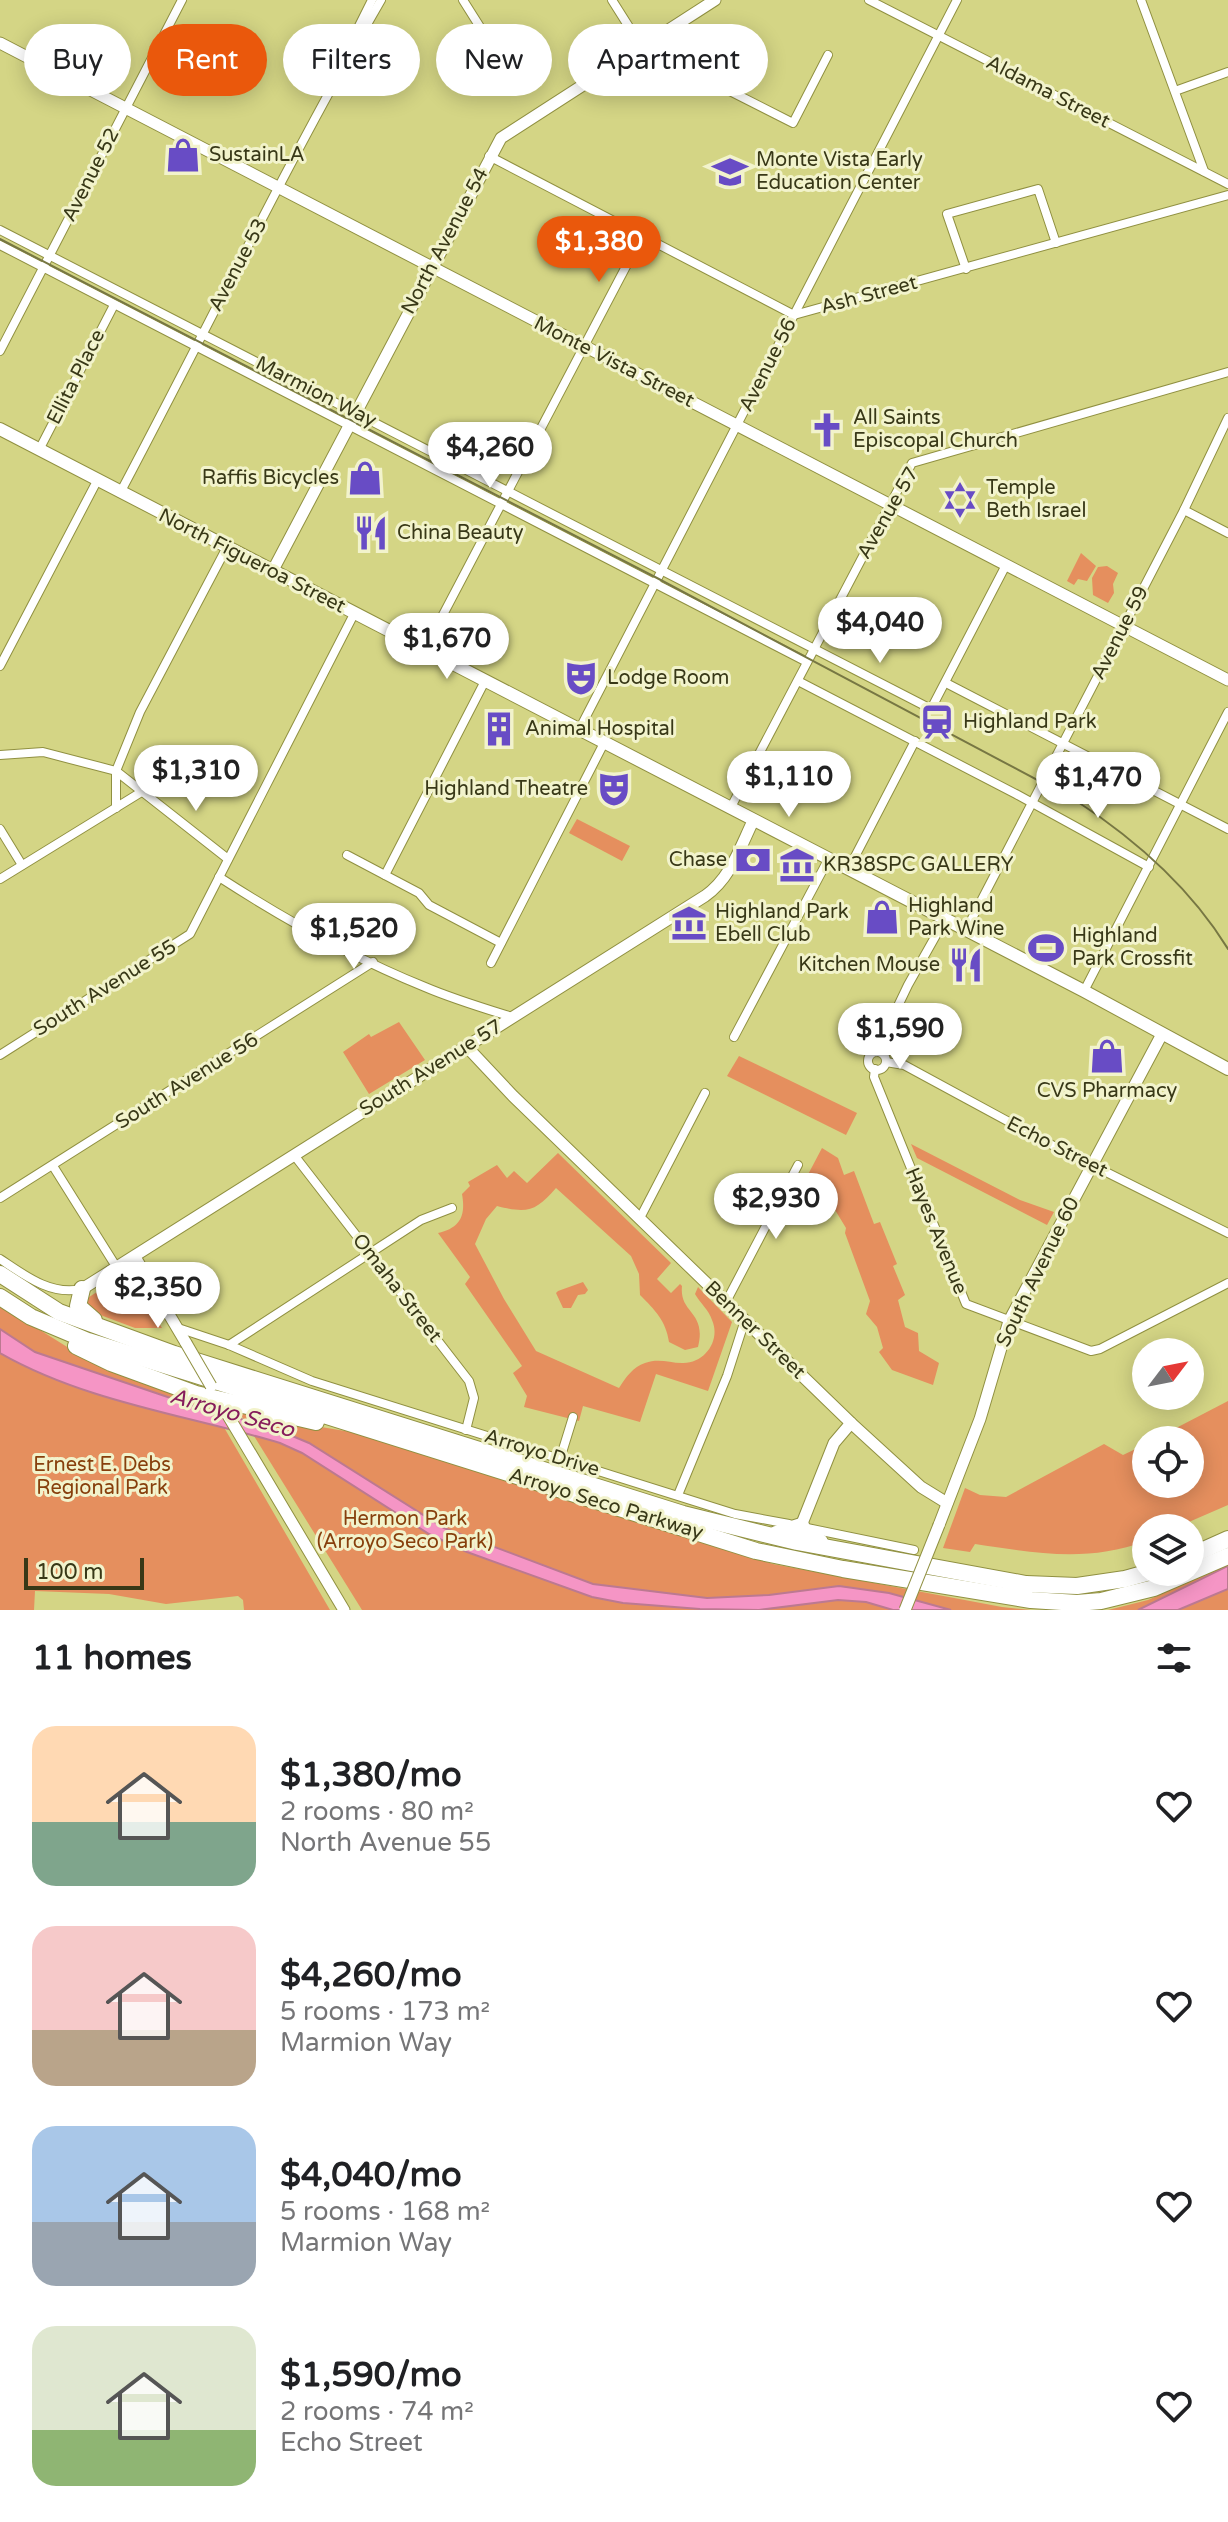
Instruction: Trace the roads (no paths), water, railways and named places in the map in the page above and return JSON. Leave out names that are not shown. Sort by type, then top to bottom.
[{"type":"highway","name":"Arroyo Seco Parkway","points":[[0,1274],[59,1312],[108,1331],[683,1514],[832,1549],[1012,1581],[1054,1586],[1100,1583],[1132,1576]]},
{"type":"highway","points":[[35,1297],[60,1299],[82,1289]]},
{"type":"highway","points":[[82,1289],[78,1306],[108,1331]]},
{"type":"highway","name":"Arroyo Seco Parkway","points":[[0,1297],[31,1317],[116,1351],[756,1551],[1060,1606],[1125,1597],[1177,1580],[1228,1556]]},
{"type":"highway","points":[[31,1317],[83,1350],[196,1394],[343,1428],[364,1428]]},
{"type":"highway","points":[[770,1535],[801,1526],[806,1535],[832,1549]]},
{"type":"highway","points":[[1204,1550],[1228,1539]]},
{"type":"highway","points":[[1003,1596],[1014,1605],[1034,1610]]},
{"type":"main road","name":"North Figueroa Street","points":[[0,429],[1084,991],[1228,1069]]},
{"type":"street","name":"Avenue 52","points":[[0,351],[182,0]]},
{"type":"street","name":"Avenue 53","points":[[360,24],[372,0]]},
{"type":"street","name":"Avenue 53","points":[[366,24],[381,0]]},
{"type":"street","points":[[463,0],[478,24]]},
{"type":"street","points":[[612,0],[627,24]]},
{"type":"street","name":"North Avenue 54","points":[[676,24],[715,0]]},
{"type":"street","name":"Aldama Street","points":[[869,0],[1228,184]]},
{"type":"street","name":"Avenue 56","points":[[579,730],[957,0]]},
{"type":"street","points":[[1141,0],[1204,171]]},
{"type":"street","name":"Monte Vista Street","points":[[0,43],[1228,680]]},
{"type":"street","points":[[740,96],[793,123],[828,55]]},
{"type":"street","points":[[1175,91],[1228,72]]},
{"type":"street","name":"North Avenue 54","points":[[273,570],[489,156],[501,138],[568,94]]},
{"type":"street","name":"Avenue 53","points":[[120,493],[327,96]]},
{"type":"street","name":"Ash Street","points":[[489,156],[794,315],[1228,195]]},
{"type":"street","points":[[966,269],[947,214],[1038,189],[1056,243]]},
{"type":"street","name":"Marmion Way","points":[[0,230],[931,709],[946,683]]},
{"type":"street","points":[[425,649],[642,236]]},
{"type":"street","name":"Marmion Way","points":[[0,245],[807,662]]},
{"type":"street","name":"Ellita Place","points":[[39,450],[114,305]]},
{"type":"street","name":"Avenue 57","points":[[730,809],[912,463],[1228,372]]},
{"type":"street","name":"Avenue 59","points":[[965,932],[1224,437],[1228,418]]},
{"type":"street","points":[[0,666],[97,481]]},
{"type":"street","points":[[1184,510],[1228,533]]},
{"type":"street","points":[[116,808],[116,771],[140,712],[227,547]]},
{"type":"street","points":[[1006,565],[946,683],[1228,829]]},
{"type":"street","name":"South Avenue 55","points":[[0,1055],[187,937],[354,614]]},
{"type":"street","points":[[385,875],[485,681]]},
{"type":"street","points":[[798,681],[1032,802],[1149,867]]},
{"type":"street","points":[[1084,991],[1228,712]]},
{"type":"street","points":[[848,870],[915,741]]},
{"type":"street","points":[[491,963],[604,743]]},
{"type":"street","points":[[0,755],[43,752],[116,771],[228,859]]},
{"type":"street","points":[[0,879],[143,791]]},
{"type":"street","name":"South Avenue 57","points":[[82,1289],[718,888],[753,821]]},
{"type":"street","points":[[0,829],[22,865]]},
{"type":"street","points":[[347,855],[419,893],[429,905],[501,943]]},
{"type":"street","points":[[734,1037],[828,860]]},
{"type":"street","points":[[219,877],[285,918],[426,988],[512,1017]]},
{"type":"street","points":[[876,1052],[883,1054],[886,1062],[883,1067],[875,1069],[868,1060],[876,1052],[908,985],[944,921]]},
{"type":"street","name":"South Avenue 56","points":[[0,1198],[373,962]]},
{"type":"street","name":"South Avenue 60","points":[[905,1610],[980,1419],[1009,1321],[1162,1034]]},
{"type":"street","name":"Benner Street","points":[[467,1047],[513,1096],[851,1423],[921,1487],[947,1503]]},
{"type":"street","name":"Echo Street","points":[[886,1062],[904,1065],[1228,1233]]},
{"type":"street","name":"Hayes Avenue","points":[[875,1069],[874,1077],[966,1304],[1091,1351],[1228,1283]]},
{"type":"street","points":[[640,1218],[705,1093]]},
{"type":"street","name":"Omaha Street","points":[[294,1155],[469,1381],[474,1398],[466,1430]]},
{"type":"street","points":[[726,1302],[798,1165]]},
{"type":"street","points":[[53,1166],[117,1268]]},
{"type":"street","points":[[229,1345],[421,1220],[452,1208]]},
{"type":"street","points":[[135,1257],[344,1610]]},
{"type":"street","points":[[0,1259],[53,1289],[64,1292],[82,1289]]},
{"type":"street","points":[[678,1495],[727,1376],[745,1320]]},
{"type":"street","name":"Arroyo Drive","points":[[178,1328],[229,1345],[312,1381],[735,1514],[914,1550]]},
{"type":"street","points":[[560,1459],[573,1417]]},
{"type":"street","points":[[801,1526],[834,1443],[851,1423]]},
{"type":"tram line","points":[[0,239],[657,578],[1075,800],[1119,831],[1160,866],[1196,905],[1228,949]]},
{"type":"place","name":"SustainLA","points":[[183,155]]},
{"type":"place","name":"Monte Vista Early Education Center","points":[[730,172]]},
{"type":"place","name":"All Saints Episcopal Church","points":[[827,430]]},
{"type":"place","name":"Raffis Bicycles","points":[[365,478]]},
{"type":"place","name":"Temple Beth Israel","points":[[960,500]]},
{"type":"place","name":"China Beauty","points":[[371,533]]},
{"type":"place","name":"Lodge Room","points":[[581,678]]},
{"type":"place","name":"Highland Park","points":[[937,722]]},
{"type":"place","name":"Animal Hospital","points":[[499,729]]},
{"type":"place","name":"Highland Theatre","points":[[614,789]]},
{"type":"place","name":"Chase","points":[[753,860]]},
{"type":"place","name":"KR38SPC GALLERY","points":[[797,865]]},
{"type":"place","name":"Highland Park Wine","points":[[882,917]]},
{"type":"place","name":"Highland Park Ebell Club","points":[[689,923]]},
{"type":"place","name":"Highland Park Crossfit","points":[[1046,948]]},
{"type":"place","name":"Kitchen Mouse","points":[[966,965]]},
{"type":"place","name":"CVS Pharmacy","points":[[1107,1056]]},
{"type":"water label","name":"Arroyo Seco","points":[[232,1413]]},
{"type":"park label","name":"Ernest E. Debs Regional Park","points":[[102,1476]]},
{"type":"park label","name":"Hermon Park (Arroyo Seco Park)","points":[[405,1530]]}]
